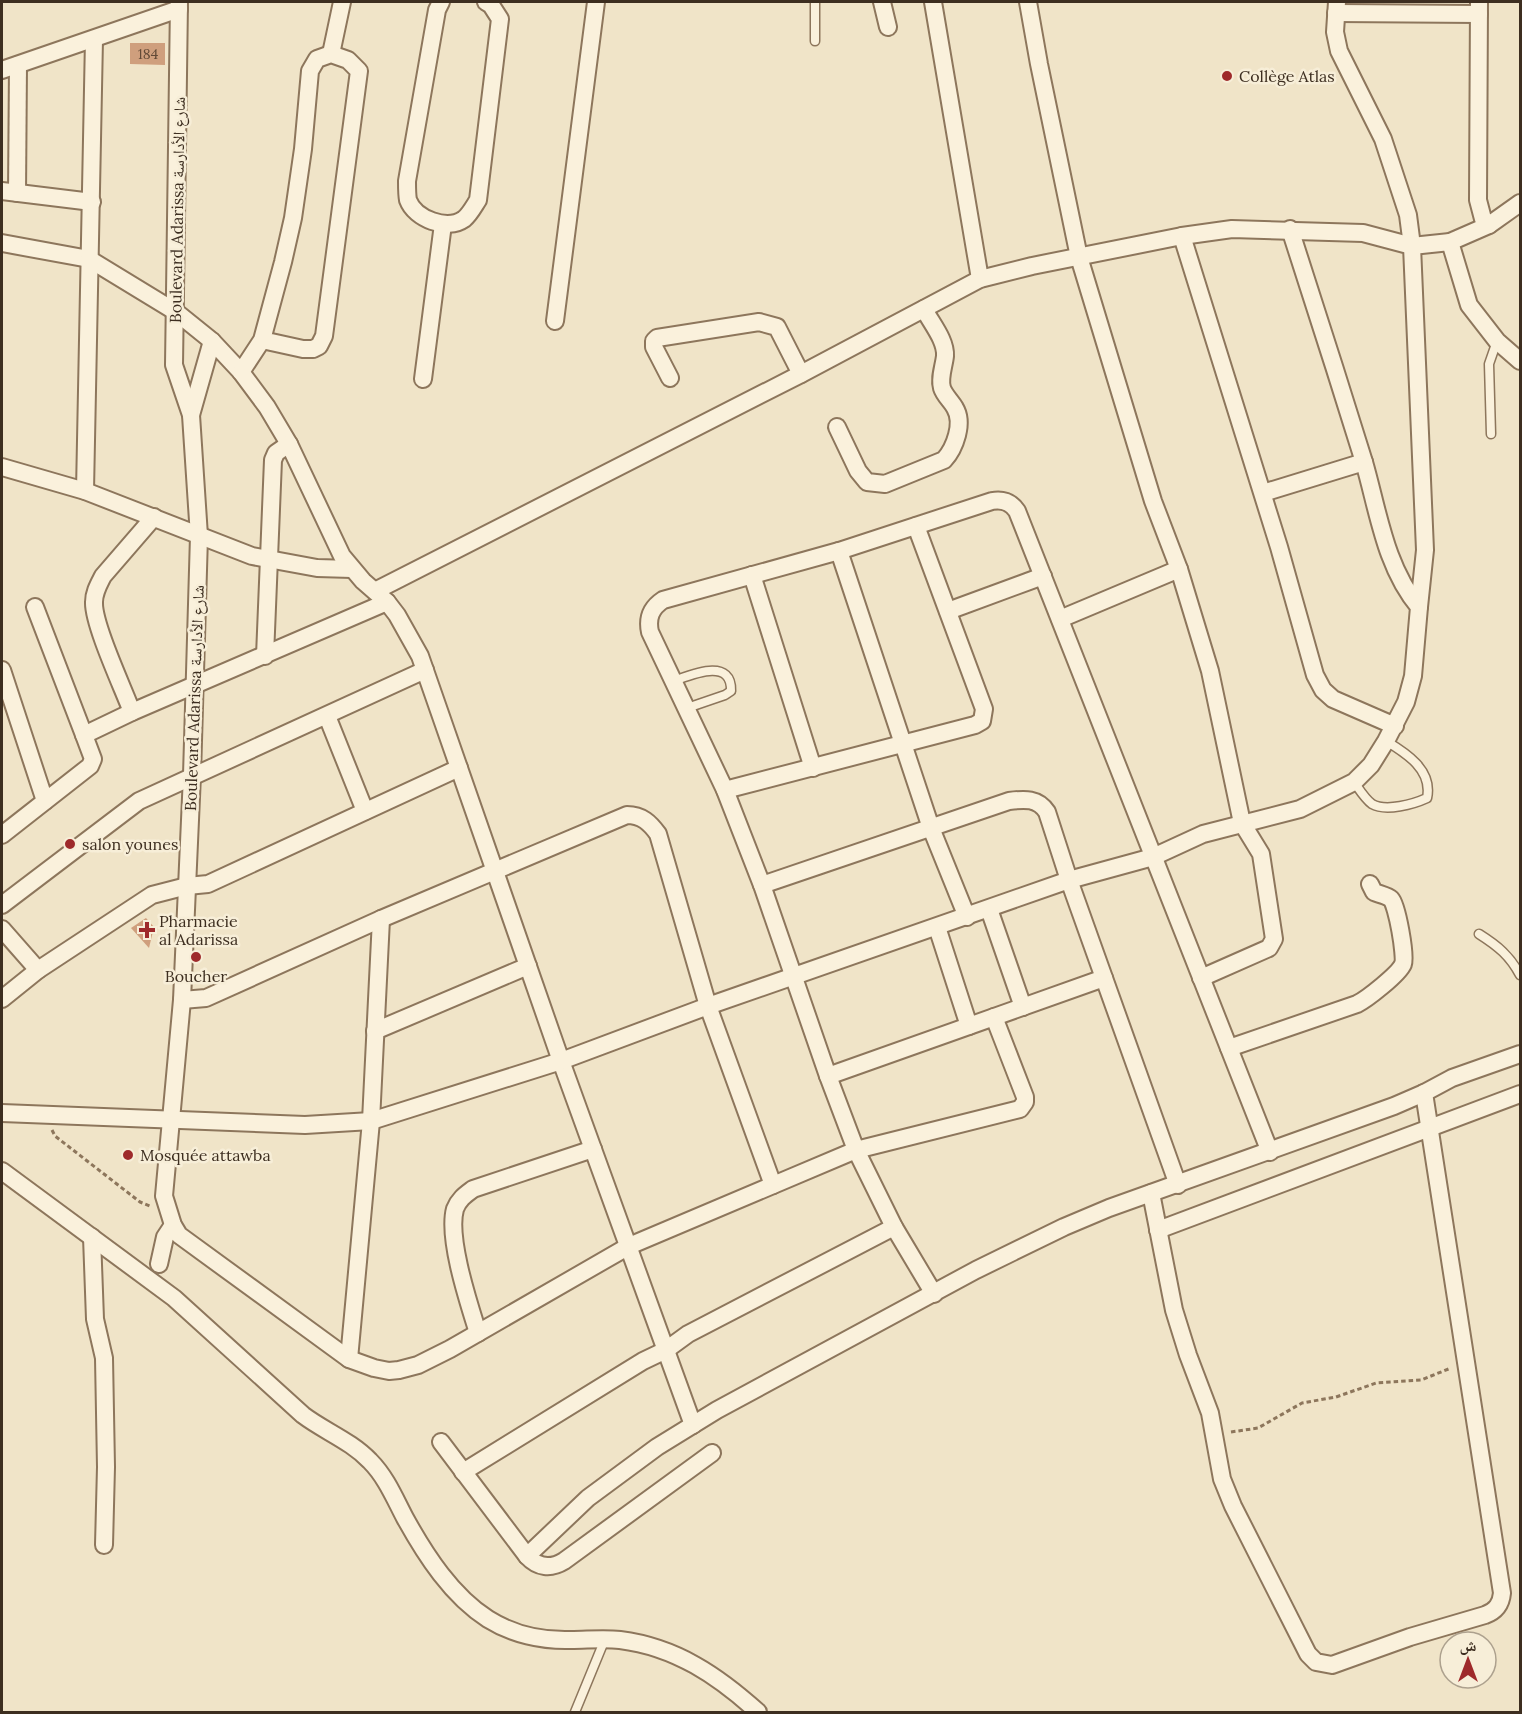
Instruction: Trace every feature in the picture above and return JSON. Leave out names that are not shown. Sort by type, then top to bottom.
[{"type":"street","points":[[331,54],[342,2]]},
{"type":"street","points":[[441,2],[436,10],[407,181],[408,199],[415,210],[443,224],[453,224],[463,219],[478,200],[500,19],[491,5],[486,2]]},
{"type":"street","points":[[555,321],[596,2]]},
{"type":"street","points":[[882,2],[888,27]]},
{"type":"street","points":[[933,2],[980,279]]},
{"type":"street","points":[[1028,2],[1079,257],[1153,501],[1179,569],[1210,671],[1242,823],[1261,854],[1274,939],[1269,948],[1201,978]]},
{"type":"street","points":[[92,202],[9,192],[7,65],[94,39],[179,5]]},
{"type":"street","name":"Boulevard Adarissa شارع الأدارسة","points":[[170,1219],[164,1196],[182,1000],[199,536],[191,415],[174,365],[179,5]]},
{"type":"street","points":[[2,1113],[305,1125],[371,1121],[561,1060],[708,1006],[794,978],[1069,880],[1153,857],[1203,834],[1300,809],[1354,782],[1371,765],[1395,726],[1406,702],[1413,676],[1425,550],[1412,246],[1408,215],[1383,139],[1338,51],[1335,32],[1337,7],[1479,8],[1478,200],[1482,219],[1489,225]]},
{"type":"street","points":[[85,491],[94,39]]},
{"type":"street","points":[[242,372],[262,340],[293,218],[303,149],[310,71],[317,59],[331,54],[348,60],[359,71],[324,336],[321,344],[314,349],[303,349],[262,340]]},
{"type":"street","points":[[84,735],[132,712],[266,656],[980,279],[1182,236],[1232,229],[1364,233],[1412,246],[1450,242],[1489,225],[1521,203]]},
{"type":"street","points":[[423,379],[443,224]]},
{"type":"street","points":[[1290,229],[1364,462],[1386,543],[1404,585],[1419,607]]},
{"type":"street","points":[[1182,236],[1263,493],[1315,675],[1323,690],[1333,699],[1395,726]]},
{"type":"street","points":[[1450,242],[1469,305],[1497,341],[1521,360]]},
{"type":"street","points":[[2,243],[89,259],[176,312],[212,341],[242,372],[267,406],[289,444],[335,542],[352,569],[381,597],[413,641],[693,1425]]},
{"type":"street","points":[[837,427],[858,471],[867,482],[885,484],[945,460],[951,453],[958,428],[957,410],[942,389],[945,353],[942,342],[924,309]]},
{"type":"street","points":[[670,378],[654,347],[654,341],[657,338],[759,322],[777,327],[801,374]]},
{"type":"street","name":"Boulevard Adarissa شارع الأدارسة","points":[[191,415],[212,341]]},
{"type":"street","points":[[266,656],[273,460],[276,453],[289,444]]},
{"type":"street","points":[[1263,493],[1364,462]]},
{"type":"street","points":[[2,467],[85,491],[252,556],[317,568],[352,569]]},
{"type":"street","points":[[934,1294],[894,1227],[856,1150],[762,885],[725,790],[650,632],[649,617],[652,610],[663,600],[839,551],[992,501],[1004,501],[1014,507],[1270,1152]]},
{"type":"street","points":[[132,712],[97,622],[93,604],[103,576],[154,517]]},
{"type":"street","points":[[725,790],[975,725],[983,717],[984,709],[916,526]]},
{"type":"street","points":[[839,551],[932,828],[967,917]]},
{"type":"street","points":[[1060,619],[1179,569]]},
{"type":"street","points":[[752,575],[813,768]]},
{"type":"street","points":[[948,611],[1043,576]]},
{"type":"street","points":[[2,835],[90,766],[93,759],[35,607]]},
{"type":"street","points":[[2,670],[45,801]]},
{"type":"street","points":[[2,905],[140,801],[192,775],[425,670]]},
{"type":"street","points":[[327,716],[365,811]]},
{"type":"street","points":[[2,999],[38,970],[152,895],[187,886],[208,884],[459,768]]},
{"type":"street","points":[[762,885],[1010,801],[1029,800],[1043,806],[1178,1185]]},
{"type":"street","points":[[182,1000],[206,998],[381,919],[627,815],[642,818],[658,834],[708,1006],[773,1185]]},
{"type":"street","points":[[1228,1048],[1368,999],[1403,964],[1404,952],[1395,905],[1390,898],[1374,892],[1370,884]]},
{"type":"street","points":[[989,909],[1023,1007]]},
{"type":"street","points":[[349,1359],[371,1121],[381,919]]},
{"type":"street","points":[[937,927],[969,1026]]},
{"type":"street","points":[[2,929],[38,970]]},
{"type":"street","points":[[375,1031],[528,966]]},
{"type":"street","points":[[828,1076],[1104,978]]},
{"type":"street","points":[[170,1219],[179,1235],[349,1359],[389,1371],[410,1368],[478,1333],[629,1246],[773,1185],[856,1150],[1020,1110],[1025,1097],[994,1017]]},
{"type":"street","points":[[527,1556],[588,1498],[630,1466],[717,1410],[1037,1239],[1109,1208],[1270,1152],[1424,1093],[1452,1078],[1521,1054]]},
{"type":"street","points":[[1151,1193],[1180,1333],[1204,1395],[1227,1492],[1308,1654],[1316,1662],[1332,1665],[1410,1637],[1485,1616],[1496,1610],[1502,1593],[1424,1093]]},
{"type":"street","points":[[1158,1230],[1521,1094]]},
{"type":"street","points":[[478,1333],[461,1276],[454,1232],[455,1211],[461,1197],[473,1189],[593,1149]]},
{"type":"street","points":[[2,1171],[174,1298],[303,1415],[349,1443],[370,1460],[386,1482],[407,1521],[441,1573],[462,1599],[476,1610],[505,1628],[537,1638],[571,1641],[604,1639],[644,1644],[687,1659],[726,1684],[758,1713]]},
{"type":"street","points":[[159,1264],[170,1219]]},
{"type":"street","points":[[463,1472],[643,1361],[666,1350],[688,1334],[894,1227]]},
{"type":"street","points":[[92,1237],[95,1319],[104,1358],[106,1467],[104,1545]]},
{"type":"street","points":[[441,1442],[531,1561],[544,1566],[558,1564],[712,1453]]},
{"type":"lane","points":[[815,2],[815,41]]},
{"type":"lane","points":[[1491,434],[1489,364],[1497,341]]},
{"type":"lane","points":[[674,681],[713,670],[720,671],[731,685],[731,691],[725,695],[687,708]]},
{"type":"lane","points":[[1354,782],[1367,800],[1374,805],[1388,807],[1427,798],[1429,790],[1419,765],[1386,741]]},
{"type":"lane","points":[[1479,934],[1502,948],[1521,975]]},
{"type":"lane","points":[[575,1713],[604,1639]]},
{"type":"path","points":[[46,1114],[55,1136],[140,1202],[170,1219]]},
{"type":"path","points":[[1214,1431],[1236,1432],[1258,1428],[1294,1407],[1311,1401],[1336,1397],[1366,1385],[1421,1380],[1445,1371],[1466,1356]]},
{"type":"building","points":[[130,43],[165,43],[165,65],[130,64]]},
{"type":"building","points":[[146,918],[154,927],[149,948],[131,928]]},
{"type":"place","name":"Collège Atlas","points":[[1227,76]]},
{"type":"place","name":"salon younes","points":[[70,844]]},
{"type":"place","name":"Pharmacie al Adarissa","points":[[147,930]]},
{"type":"place","name":"Boucher","points":[[196,957]]},
{"type":"place","name":"Mosquée attawba","points":[[128,1155]]}]
